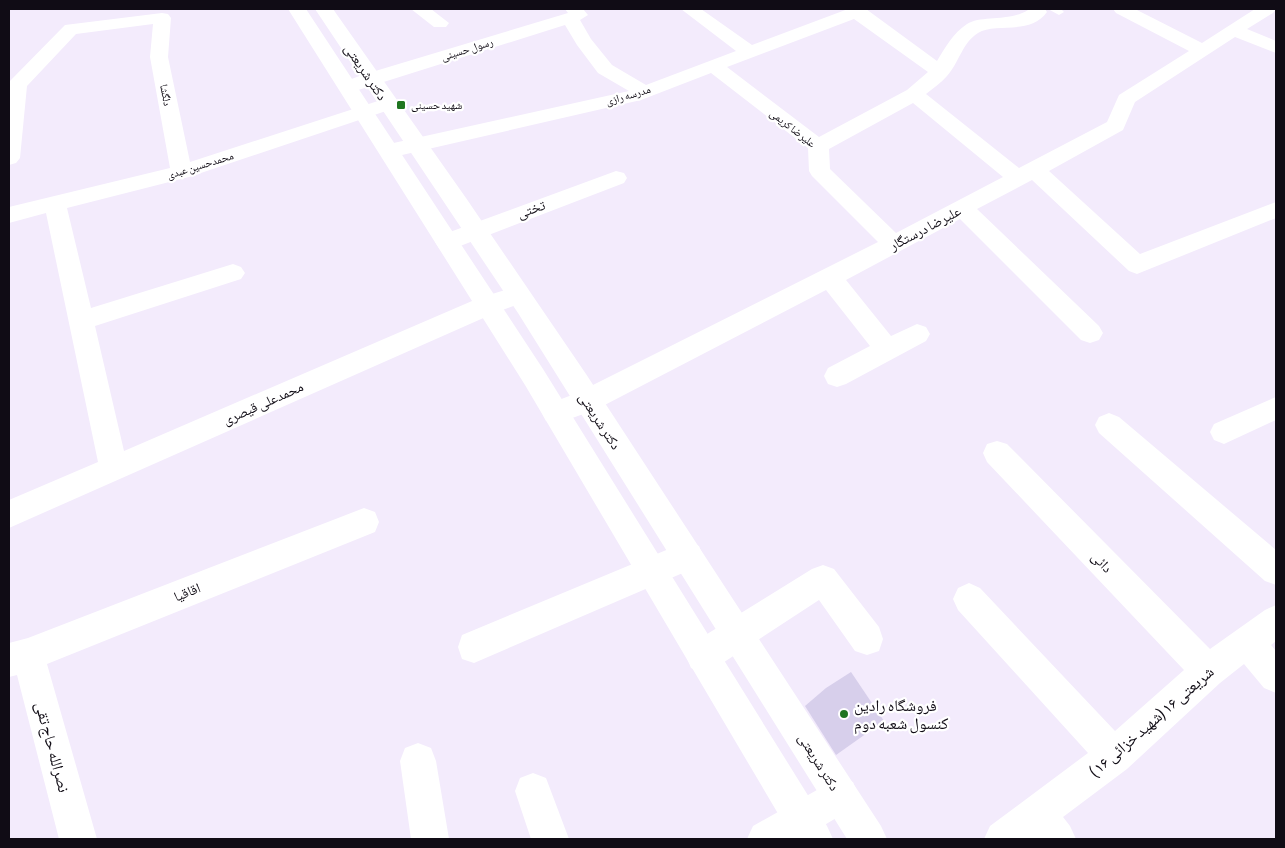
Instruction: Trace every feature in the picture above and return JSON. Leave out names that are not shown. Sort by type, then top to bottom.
[{"type":"street","points":[[9,158],[13,89],[93,9]]},
{"type":"street","name":"دکتر شریعتی","points":[[297,9],[358,83],[376,108],[415,143],[476,229],[738,633],[868,839]]},
{"type":"street","name":"دکتر شریعتی","points":[[324,9],[358,83]]},
{"type":"street","points":[[420,9],[440,23]]},
{"type":"street","points":[[690,9],[750,52]]},
{"type":"street","points":[[818,146],[914,94],[940,72],[958,42],[974,27],[1023,21],[1038,12],[1036,9]]},
{"type":"street","points":[[1122,9],[1202,50]]},
{"type":"street","name":"علیرضا درستگار","points":[[556,413],[587,400],[830,278],[1027,175],[1116,126],[1126,99],[1267,9]]},
{"type":"street","points":[[857,11],[940,72]]},
{"type":"street","name":"مدرسه رازی","points":[[389,151],[415,143],[644,92],[857,11]]},
{"type":"street","points":[[572,13],[583,41],[605,69],[644,92]]},
{"type":"street","name":"رسول حسینی","points":[[358,83],[533,20],[572,13]]},
{"type":"street","name":"دلگشا","points":[[71,30],[162,18],[159,57],[181,172]]},
{"type":"street","points":[[1234,30],[1276,48]]},
{"type":"street","name":"علیرضا کریمی","points":[[713,66],[818,146],[820,171],[895,244]]},
{"type":"street","points":[[914,94],[1027,175],[1137,265],[1276,210]]},
{"type":"street","name":"دکتر شریعتی","points":[[376,108],[389,151],[556,413],[808,829]]},
{"type":"street","name":"محمدحسین عبدی","points":[[9,215],[181,172],[376,108]]},
{"type":"street","name":"تختی","points":[[447,242],[476,229],[616,178]]},
{"type":"street","points":[[56,203],[114,468]]},
{"type":"street","points":[[963,209],[1090,333]]},
{"type":"street","points":[[82,321],[233,273]]},
{"type":"street","points":[[830,278],[888,350]]},
{"type":"street","name":"محمدعلی قیصری","points":[[9,514],[488,305],[518,295]]},
{"type":"street","points":[[837,376],[917,334]]},
{"type":"street","points":[[1224,432],[1276,408]]},
{"type":"street","points":[[1109,425],[1276,570]]},
{"type":"street","name":"دائی","points":[[997,453],[1208,671]]},
{"type":"street","name":"اقاقیا","points":[[19,657],[364,522]]},
{"type":"street","points":[[474,647],[688,556]]},
{"type":"street","points":[[704,656],[823,580],[867,639]]},
{"type":"street","points":[[969,599],[1114,756]]},
{"type":"street","name":"شریعتی ۱۶ (شهید خزائی ۱۶ )","points":[[1003,839],[1046,826],[1114,756],[1208,671],[1276,621]]},
{"type":"street","points":[[1247,642],[1276,676]]},
{"type":"street","name":"نصرالله حاج تقی","points":[[19,657],[78,839]]},
{"type":"street","points":[[418,761],[427,839]]},
{"type":"street","points":[[533,791],[550,839]]},
{"type":"street","points":[[766,839],[808,829],[840,796]]},
{"type":"building","name":"فروشگاه رادین کنسول شعبه دوم","points":[[851,672],[884,721],[836,755],[805,706],[826,688]]},
{"type":"place","name":"شهید حسینی","points":[[401,105]]},
{"type":"place","name":"فروشگاه رادین کنسول شعبه دوم","points":[[844,714]]}]
